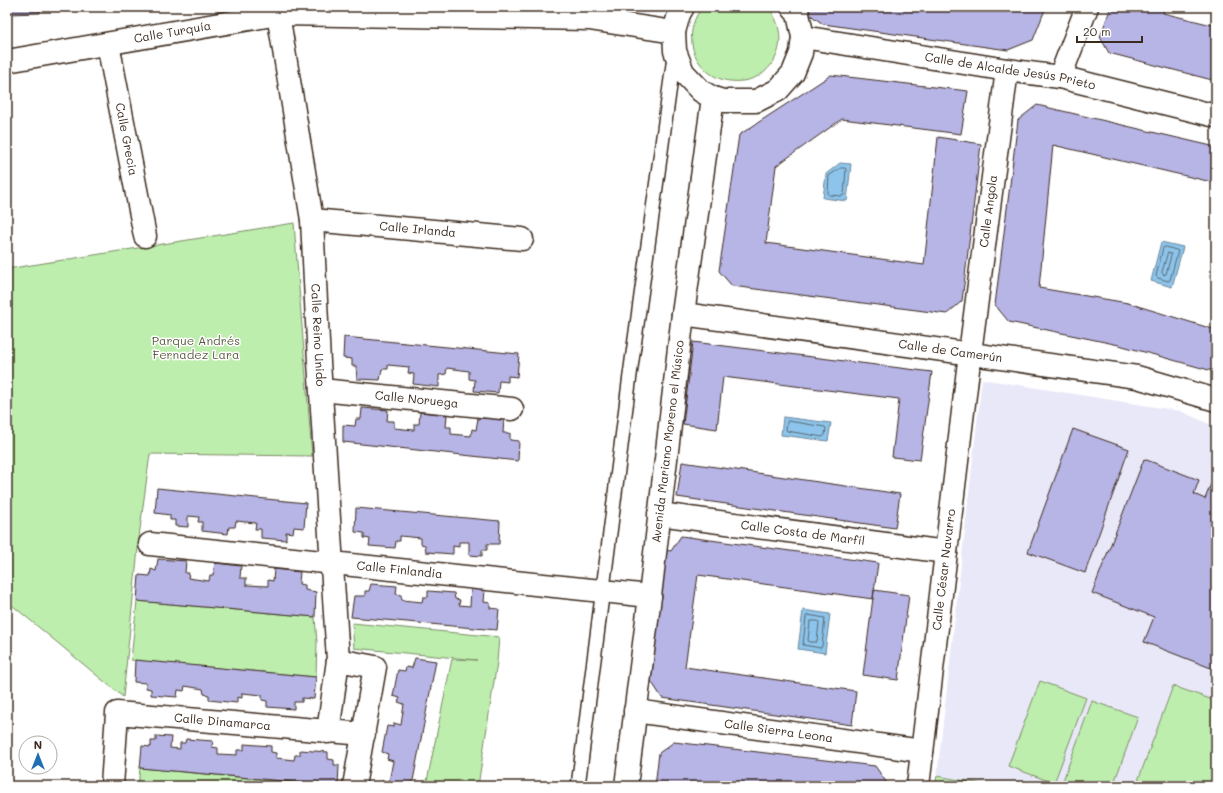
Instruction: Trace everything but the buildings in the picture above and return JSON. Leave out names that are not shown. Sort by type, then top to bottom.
[{"type":"street","points":[[683,7],[679,14],[674,42],[683,72],[701,91],[713,98],[723,101],[756,101],[778,90],[793,73],[801,53],[803,37],[798,14],[792,7]]},
{"type":"street","points":[[1060,77],[1087,7]]},
{"type":"street","name":"Calle Turquía","points":[[7,61],[278,14],[554,13],[589,19],[674,42]]},
{"type":"street","name":"Calle Reino Unido","points":[[278,14],[312,220],[331,563],[338,660],[328,732]]},
{"type":"street","name":"Calle de Alcalde Jesús Prieto","points":[[803,37],[1007,70],[1060,77],[1216,116]]},
{"type":"street","name":"Calle Grecia","points":[[108,44],[145,236]]},
{"type":"street","name":"Calle Angola","points":[[970,353],[1007,70]]},
{"type":"street","name":"Avenida Mariano Moreno el Músico","points":[[626,786],[683,314],[713,98]]},
{"type":"street","name":"Calle Irlanda","points":[[312,220],[522,239]]},
{"type":"street","name":"Calle de Camerún","points":[[683,314],[1136,377],[1216,400]]},
{"type":"street","name":"Calle César Navarro","points":[[918,786],[970,353]]},
{"type":"street","name":"Calle Noruega","points":[[321,390],[512,409]]},
{"type":"street","name":"Calle Costa de Marfíl","points":[[659,514],[946,552]]},
{"type":"street","name":"Calle Finlandia","points":[[150,544],[650,596]]},
{"type":"street","points":[[338,660],[375,667],[354,786]]},
{"type":"street","name":"Calle Sierra Leona","points":[[635,710],[922,751]]},
{"type":"street","name":"Calle Dinamarca","points":[[112,786],[117,713],[364,734]]},
{"type":"lane","points":[[578,786],[674,42]]},
{"type":"shaded area","points":[[982,379],[1180,411],[1216,427],[1216,786],[994,786],[937,776]]},
{"type":"green space","points":[[703,7],[768,7],[776,20],[780,33],[779,46],[775,58],[768,68],[758,76],[745,81],[723,80],[706,70],[698,61],[693,47],[692,38],[692,29],[695,19]]},
{"type":"green space","name":"Parque Andrés Fernadez Lara","points":[[294,223],[312,456],[150,454],[140,529],[123,697],[7,601],[7,269]]},
{"type":"green space","points":[[137,601],[315,617],[317,642],[316,677],[131,660]]},
{"type":"green space","points":[[352,623],[499,637],[497,662],[478,786],[426,786],[452,659],[477,660],[354,648]]},
{"type":"green space","points":[[1040,681],[1086,698],[1054,783],[1008,766]]},
{"type":"green space","points":[[1173,686],[1216,701],[1216,769],[1210,786],[1136,786]]},
{"type":"green space","points":[[1092,701],[1138,717],[1113,786],[1061,786]]},
{"type":"green space","points":[[140,768],[332,786],[138,786]]},
{"type":"green space","points":[[937,776],[994,786],[935,786]]},
{"type":"water","points":[[840,163],[851,164],[847,201],[823,198],[826,174]]},
{"type":"water","points":[[1161,242],[1183,247],[1172,287],[1151,281]]},
{"type":"water","points":[[783,417],[831,423],[828,441],[781,435]]},
{"type":"water","points":[[803,610],[830,614],[825,653],[798,649]]}]
